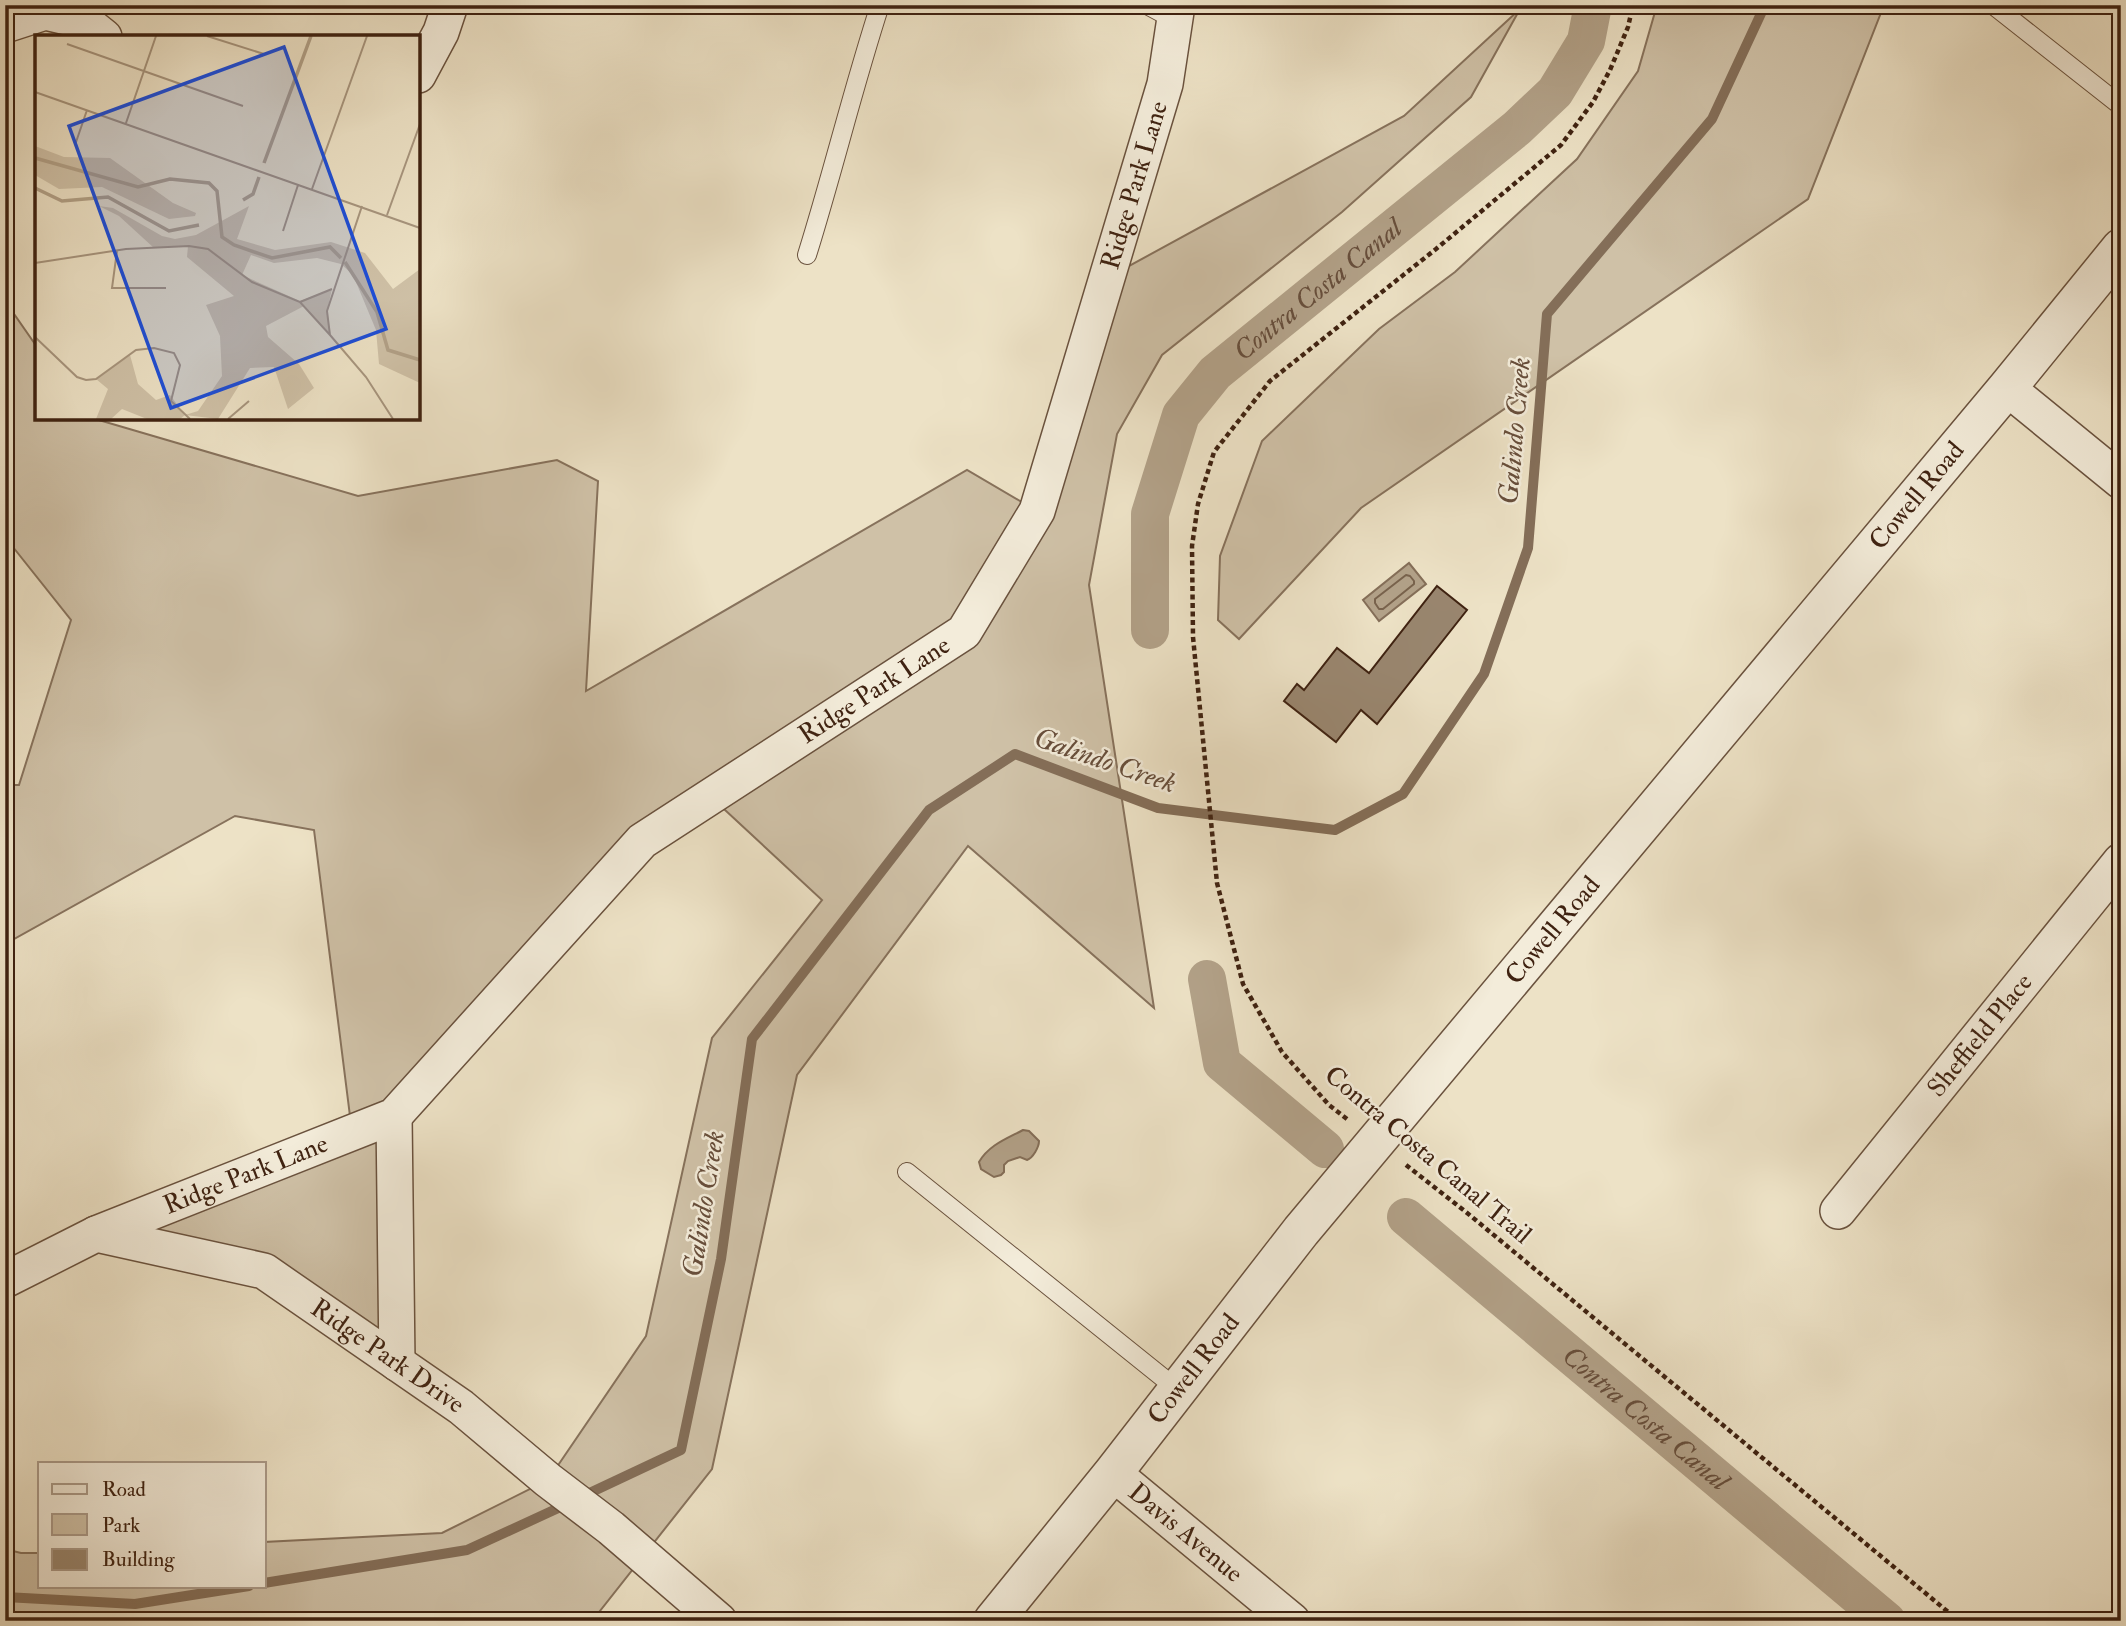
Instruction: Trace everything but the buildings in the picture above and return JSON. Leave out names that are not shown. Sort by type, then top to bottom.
[{"type":"street","points":[[420,71],[441,32],[450,5]]},
{"type":"street","name":"Ridge Park Lane","points":[[96,1234],[394,1116],[642,841],[964,632],[1037,511],[1165,84],[1166,10]]},
{"type":"street","points":[[5,25],[45,12],[84,21],[102,35]]},
{"type":"street","name":"Cowell Road","points":[[993,1621],[1113,1473],[1301,1231],[2007,388],[2121,248]]},
{"type":"street","points":[[2007,388],[2121,481]]},
{"type":"street","name":"Sheffield Place","points":[[1838,1211],[2121,861]]},
{"type":"street","points":[[394,1116],[397,1363]]},
{"type":"street","points":[[5,1280],[96,1234]]},
{"type":"street","name":"Ridge Park Drive","points":[[96,1234],[264,1270],[461,1408],[611,1528],[719,1621]]},
{"type":"street","name":"Davis Avenue","points":[[1113,1473],[1292,1621]]},
{"type":"lane","points":[[807,255],[827,193],[859,68],[880,5]]},
{"type":"lane","points":[[1993,5],[2121,107]]},
{"type":"lane","points":[[907,1172],[1177,1389]]},
{"type":"path","name":"Contra Costa Canal Trail","points":[[1633,5],[1628,27],[1610,70],[1593,102],[1561,145],[1270,381],[1214,453],[1198,504],[1192,546],[1193,637],[1217,883],[1243,984],[1282,1052],[1329,1105],[1466,1212],[1959,1621]]},
{"type":"green space","points":[[1657,5],[1884,5],[1808,199],[1361,508],[1239,639],[1218,620],[1220,556],[1262,441],[1379,329],[1455,272],[1577,159],[1638,71]]},
{"type":"green space","points":[[1520,9],[1471,97],[1342,212],[1162,355],[1117,434],[1089,585],[1154,1008],[968,846],[797,1075],[712,1469],[592,1621],[5,1621],[5,1549],[38,1553],[38,1588],[266,1588],[266,1542],[442,1533],[548,1480],[646,1336],[712,1038],[822,900],[711,797],[642,842],[394,1116],[397,1363],[264,1271],[96,1234],[352,1132],[314,830],[235,816],[5,944],[5,785],[19,785],[71,620],[5,537],[5,301],[35,344],[35,420],[99,420],[358,496],[557,460],[598,481],[586,691],[967,470],[1037,511],[1107,278],[1404,116]]},
{"type":"water","points":[[1409,563],[1426,584],[1379,621],[1363,600]]},
{"type":"water","points":[[1023,1130],[1029,1131],[1039,1141],[1031,1157],[1027,1160],[1020,1157],[1008,1161],[1004,1165],[1004,1172],[994,1177],[981,1169],[979,1162],[988,1151]]},
{"type":"waterway","name":"Contra Costa Canal","points":[[1150,630],[1150,514],[1181,415],[1215,373],[1517,128],[1555,92],[1586,41],[1593,5]]},
{"type":"waterway","name":"Galindo Creek","points":[[581,1497],[681,1450],[721,1259],[752,1039],[929,810],[1015,754],[1158,808],[1335,830],[1403,794],[1484,674],[1528,548],[1547,314],[1712,119],[1765,5]]},
{"type":"waterway","name":"Contra Costa Canal","points":[[1207,979],[1222,1063],[1325,1149]]},
{"type":"waterway","name":"Contra Costa Canal","points":[[1406,1217],[1887,1621]]},
{"type":"waterway","name":"Galindo Creek","points":[[266,1583],[467,1550],[567,1504]]},
{"type":"waterway","name":"Galindo Creek","points":[[5,1597],[135,1604],[236,1588]]}]
